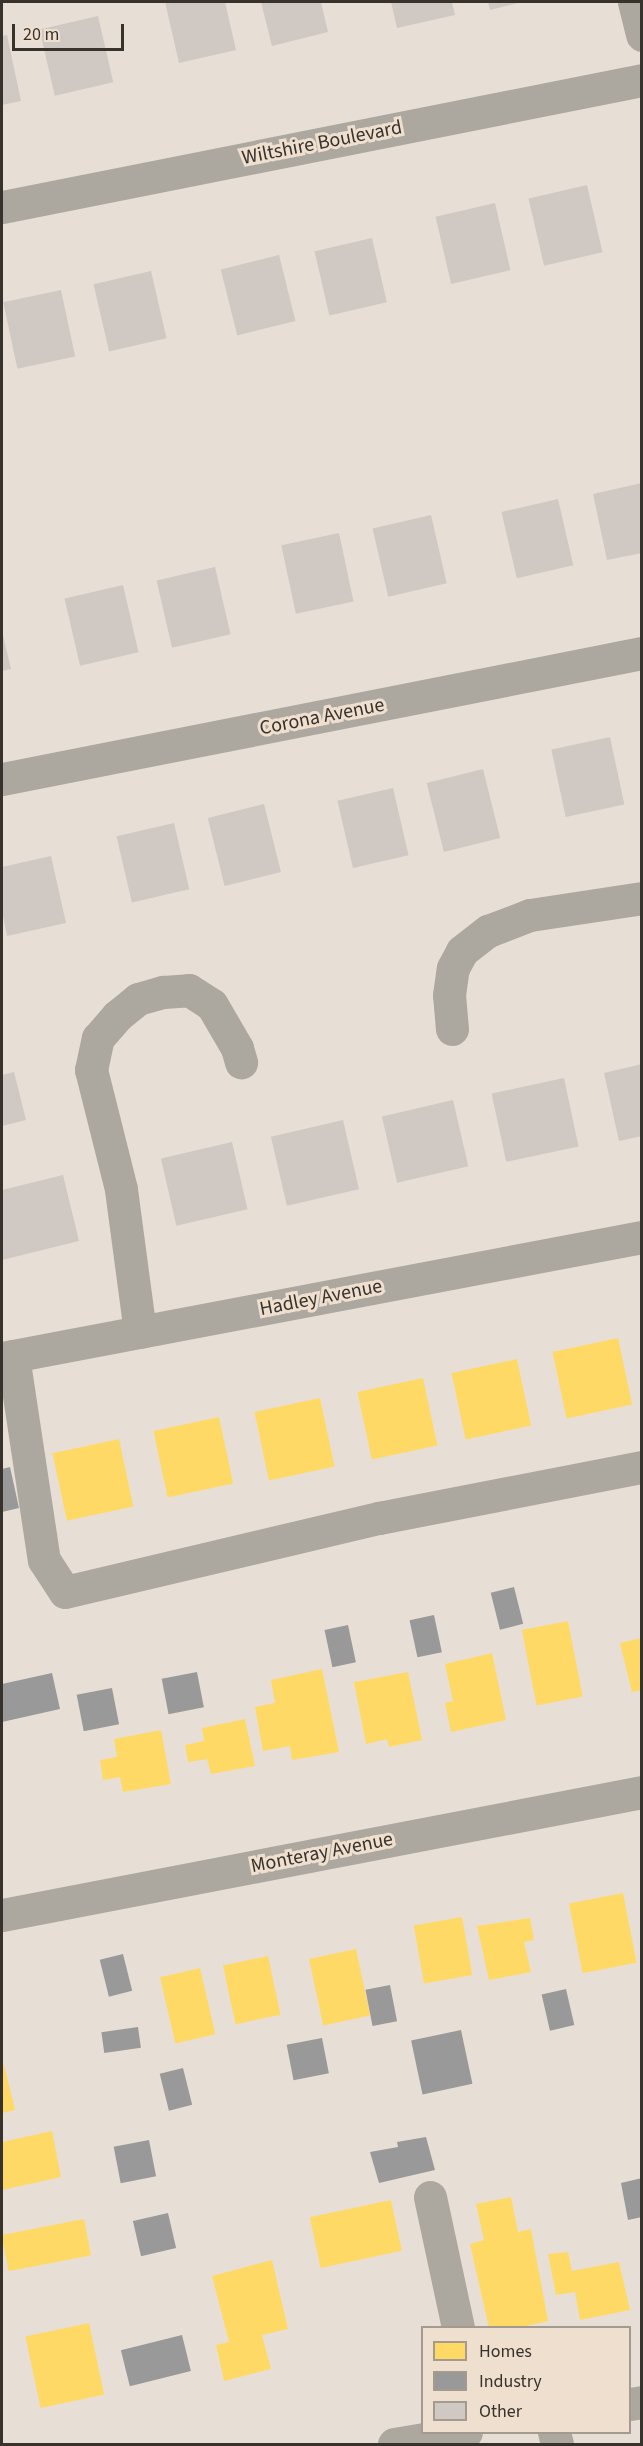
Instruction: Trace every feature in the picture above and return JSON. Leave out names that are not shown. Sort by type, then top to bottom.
[{"type":"street","points":[[634,2],[642,35]]},
{"type":"street","name":"Wiltshire Boulevard","points":[[2,207],[642,80]]},
{"type":"street","name":"Corona Avenue","points":[[2,779],[642,653]]},
{"type":"street","points":[[452,1029],[449,995],[453,968],[462,951],[488,931],[530,915],[642,898]]},
{"type":"street","points":[[140,1332],[121,1189],[91,1070],[98,1038],[117,1016],[138,999],[163,992],[189,990],[212,1005],[237,1048],[241,1062]]},
{"type":"street","name":"Hadley Avenue","points":[[7,1357],[642,1237]]},
{"type":"street","points":[[7,1357],[44,1560],[65,1592],[379,1518],[642,1467]]},
{"type":"street","name":"Monteray Avenue","points":[[2,1915],[642,1792]]},
{"type":"street","points":[[430,2197],[458,2326]]},
{"type":"street","points":[[394,2445],[460,2434]]},
{"type":"building: Homes","points":[[618,1338],[632,1405],[567,1418],[552,1352]]},
{"type":"building: Homes","points":[[517,1359],[531,1426],[466,1439],[451,1373]]},
{"type":"building: Homes","points":[[423,1378],[437,1445],[372,1459],[357,1392]]},
{"type":"building: Homes","points":[[320,1398],[335,1466],[269,1480],[254,1412]]},
{"type":"building: Homes","points":[[219,1417],[233,1484],[168,1497],[153,1431]]},
{"type":"building: Homes","points":[[119,1439],[133,1506],[67,1521],[52,1453]]},
{"type":"building: Homes","points":[[568,1621],[583,1697],[537,1706],[522,1630]]},
{"type":"building: Homes","points":[[642,1638],[642,1690],[632,1692],[620,1643]]},
{"type":"building: Homes","points":[[492,1653],[506,1720],[451,1732],[445,1703],[453,1701],[445,1664]]},
{"type":"building: Homes","points":[[322,1669],[339,1752],[292,1760],[290,1746],[263,1751],[255,1707],[275,1703],[271,1680]]},
{"type":"building: Homes","points":[[408,1672],[422,1740],[389,1747],[387,1739],[366,1744],[354,1682]]},
{"type":"building: Homes","points":[[245,1719],[255,1766],[211,1774],[207,1759],[188,1762],[185,1745],[204,1741],[202,1728]]},
{"type":"building: Homes","points":[[161,1730],[171,1784],[123,1792],[120,1777],[103,1780],[100,1760],[117,1757],[114,1739]]},
{"type":"building: Homes","points":[[623,1893],[637,1963],[583,1973],[569,1903]]},
{"type":"building: Homes","points":[[462,1917],[472,1975],[424,1984],[414,1926]]},
{"type":"building: Homes","points":[[530,1918],[534,1940],[524,1942],[531,1972],[489,1980],[477,1926]]},
{"type":"building: Homes","points":[[356,1949],[370,2016],[323,2025],[309,1959]]},
{"type":"building: Homes","points":[[268,1956],[280,2015],[235,2024],[223,1966]]},
{"type":"building: Homes","points":[[200,1968],[215,2034],[175,2043],[160,1977]]},
{"type":"building: Homes","points":[[4,2065],[15,2110],[2,2113],[2,2066]]},
{"type":"building: Homes","points":[[52,2131],[61,2177],[2,2190],[2,2142]]},
{"type":"building: Homes","points":[[511,2197],[518,2232],[531,2229],[548,2321],[526,2326],[489,2326],[470,2244],[484,2240],[476,2204]]},
{"type":"building: Homes","points":[[391,2200],[402,2251],[321,2268],[310,2217]]},
{"type":"building: Homes","points":[[84,2219],[91,2255],[9,2271],[2,2235]]},
{"type":"building: Homes","points":[[568,2252],[572,2271],[619,2262],[630,2310],[580,2320],[575,2292],[556,2295],[548,2254]]},
{"type":"building: Homes","points":[[272,2260],[288,2329],[262,2335],[271,2369],[224,2381],[216,2345],[229,2342],[212,2276]]},
{"type":"building: Homes","points":[[89,2323],[104,2394],[41,2408],[25,2337]]},
{"type":"building: Industry","points":[[10,1467],[19,1508],[2,1512],[2,1469]]},
{"type":"building: Industry","points":[[514,1587],[523,1624],[500,1630],[491,1593]]},
{"type":"building: Industry","points":[[434,1615],[442,1652],[417,1657],[410,1620]]},
{"type":"building: Industry","points":[[348,1625],[356,1662],[332,1667],[325,1630]]},
{"type":"building: Industry","points":[[197,1672],[204,1707],[169,1714],[162,1679]]},
{"type":"building: Industry","points":[[52,1673],[60,1709],[2,1722],[2,1684]]},
{"type":"building: Industry","points":[[112,1688],[119,1724],[84,1731],[77,1695]]},
{"type":"building: Industry","points":[[123,1954],[132,1991],[109,1997],[100,1960]]},
{"type":"building: Industry","points":[[390,1985],[397,2021],[373,2026],[365,1990]]},
{"type":"building: Industry","points":[[566,1989],[574,2025],[550,2031],[542,1995]]},
{"type":"building: Industry","points":[[138,2027],[141,2048],[104,2053],[101,2032]]},
{"type":"building: Industry","points":[[461,2030],[472,2084],[423,2094],[411,2041]]},
{"type":"building: Industry","points":[[322,2038],[329,2073],[294,2080],[287,2045]]},
{"type":"building: Industry","points":[[183,2068],[192,2105],[169,2111],[160,2074]]},
{"type":"building: Industry","points":[[426,2137],[435,2170],[379,2183],[370,2152],[398,2147],[397,2142]]},
{"type":"building: Industry","points":[[149,2140],[156,2176],[121,2183],[114,2147]]},
{"type":"building: Industry","points":[[642,2178],[642,2217],[628,2220],[621,2183]]},
{"type":"building: Industry","points":[[168,2213],[176,2248],[141,2256],[133,2221]]},
{"type":"building: Industry","points":[[182,2335],[191,2371],[130,2386],[121,2350]]},
{"type":"building: Other","points":[[165,2],[225,2],[236,50],[179,63]]},
{"type":"building: Other","points":[[261,2],[321,2],[328,32],[272,46]]},
{"type":"building: Other","points":[[391,2],[452,2],[455,15],[397,28]]},
{"type":"building: Other","points":[[488,2],[522,2],[490,10]]},
{"type":"building: Other","points":[[98,16],[113,82],[55,96],[40,29]]},
{"type":"building: Other","points":[[7,35],[21,101],[2,105],[2,36]]},
{"type":"building: Other","points":[[587,185],[603,252],[544,266],[529,198]]},
{"type":"building: Other","points":[[495,203],[511,270],[451,284],[436,217]]},
{"type":"building: Other","points":[[372,238],[387,302],[329,316],[315,251]]},
{"type":"building: Other","points":[[279,255],[295,321],[237,335],[221,270]]},
{"type":"building: Other","points":[[151,271],[167,338],[109,352],[94,284]]},
{"type":"building: Other","points":[[61,290],[75,357],[17,369],[3,302]]},
{"type":"building: Other","points":[[642,483],[642,553],[607,560],[593,494]]},
{"type":"building: Other","points":[[558,499],[573,565],[517,578],[501,512]]},
{"type":"building: Other","points":[[431,515],[447,583],[388,597],[373,528]]},
{"type":"building: Other","points":[[339,533],[354,601],[296,614],[281,545]]},
{"type":"building: Other","points":[[215,567],[231,634],[172,648],[157,580]]},
{"type":"building: Other","points":[[123,585],[139,652],[80,666],[65,598]]},
{"type":"building: Other","points":[[2,631],[11,669],[2,671]]},
{"type":"building: Other","points":[[610,737],[624,804],[566,817],[551,749]]},
{"type":"building: Other","points":[[483,769],[500,838],[444,852],[427,783]]},
{"type":"building: Other","points":[[393,788],[409,855],[353,868],[337,801]]},
{"type":"building: Other","points":[[264,804],[281,872],[225,886],[208,818]]},
{"type":"building: Other","points":[[174,823],[189,889],[132,903],[117,836]]},
{"type":"building: Other","points":[[51,856],[66,923],[7,936],[2,911],[2,867]]},
{"type":"building: Other","points":[[642,1064],[642,1136],[619,1141],[604,1073]]},
{"type":"building: Other","points":[[14,1072],[26,1120],[2,1126],[2,1075]]},
{"type":"building: Other","points":[[564,1078],[579,1146],[506,1162],[492,1093]]},
{"type":"building: Other","points":[[453,1100],[468,1166],[397,1183],[382,1116]]},
{"type":"building: Other","points":[[343,1120],[359,1189],[287,1206],[271,1137]]},
{"type":"building: Other","points":[[232,1142],[248,1209],[176,1226],[161,1158]]},
{"type":"building: Other","points":[[63,1175],[79,1241],[2,1260],[2,1190]]}]
